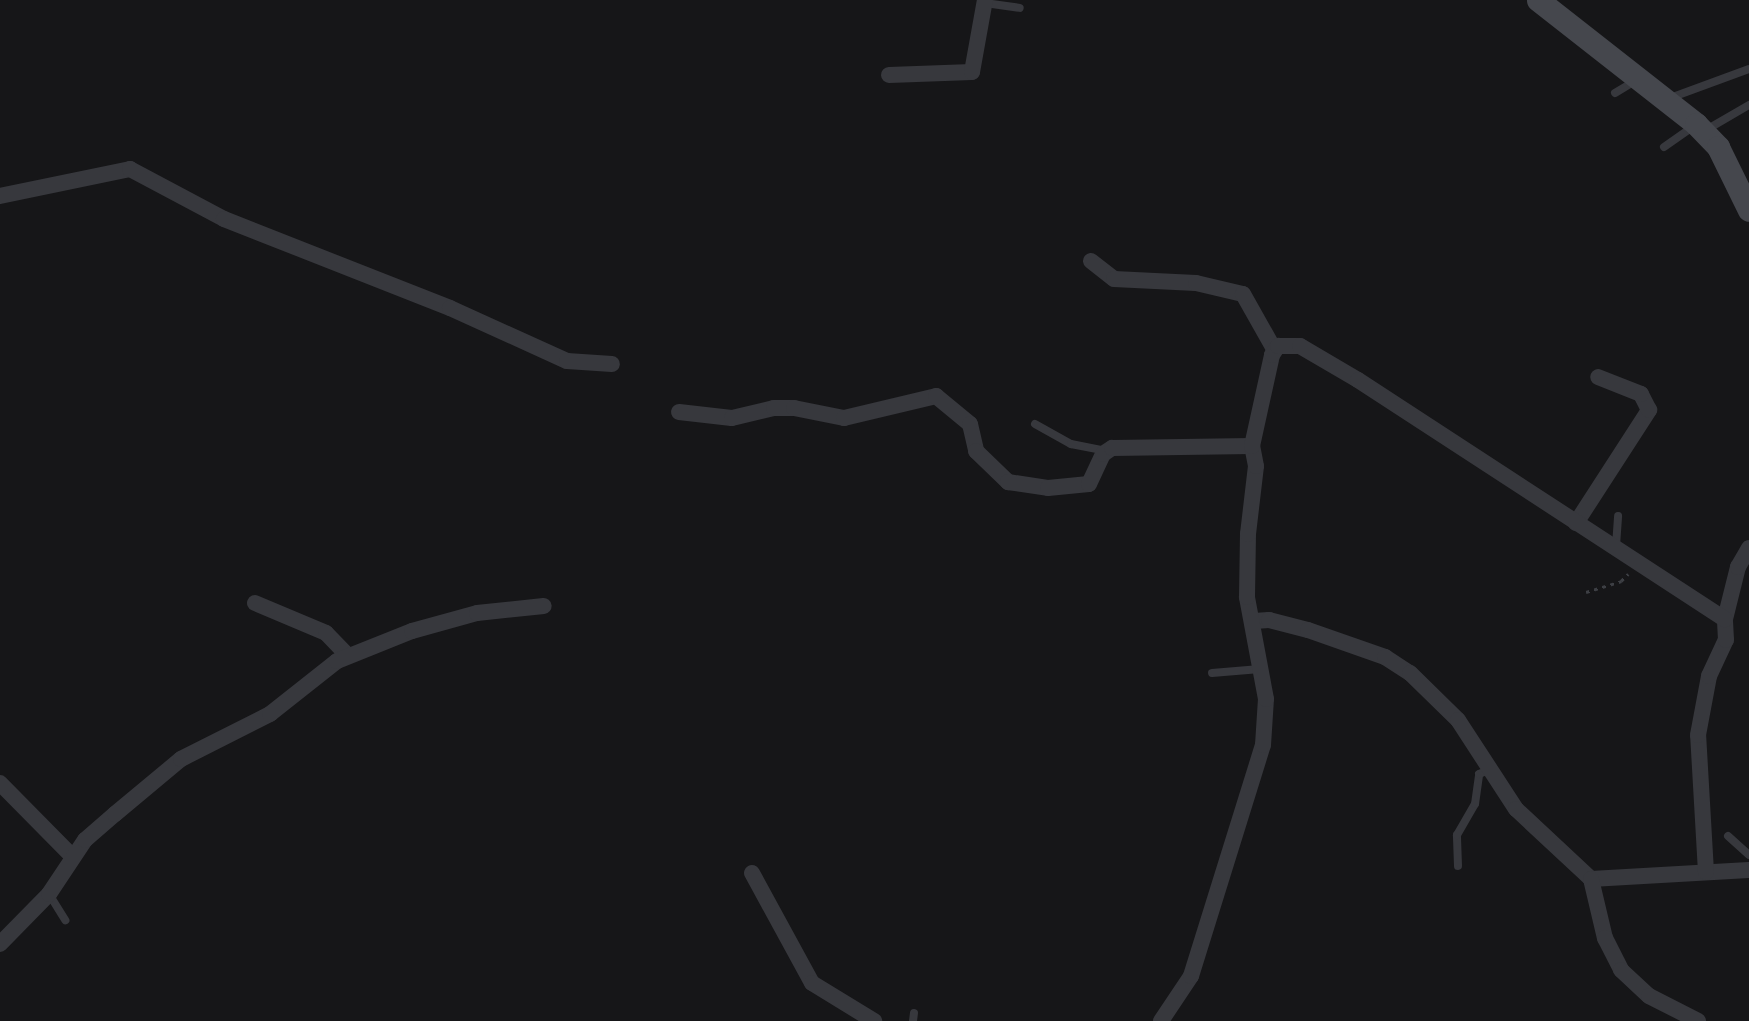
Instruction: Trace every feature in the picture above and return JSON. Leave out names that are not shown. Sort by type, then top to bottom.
[{"type":"street","points":[[1540,1],[1640,76],[1700,128],[1718,147],[1749,210]]},
{"type":"street","points":[[889,75],[972,72],[985,2]]},
{"type":"street","points":[[0,196],[130,169],[225,219],[450,308],[567,361],[612,364]]},
{"type":"street","points":[[1091,261],[1114,279],[1196,283],[1243,294],[1274,349],[1252,446],[1255,467],[1247,597],[1254,621],[1266,717],[1255,778],[1229,847],[1191,976],[1161,1021]]},
{"type":"street","points":[[1274,349],[1282,345],[1300,346],[1495,466],[1576,523],[1725,619]]},
{"type":"street","points":[[1576,523],[1649,410],[1641,394],[1598,377]]},
{"type":"street","points":[[679,412],[732,418],[794,408],[844,418],[936,396],[970,424],[976,451],[1008,482],[1048,488],[1089,484],[1107,450],[1126,446],[1252,446]]},
{"type":"street","points":[[1706,872],[1698,735],[1709,676],[1726,640],[1725,619],[1738,567],[1749,548]]},
{"type":"street","points":[[255,603],[326,633],[347,655]]},
{"type":"street","points":[[0,944],[49,894],[85,840],[181,759],[270,714],[347,655],[477,613],[544,606]]},
{"type":"street","points":[[1254,621],[1269,620],[1308,630],[1398,664],[1458,720],[1517,809],[1591,879],[1601,926],[1621,970],[1649,996],[1698,1021]]},
{"type":"street","points":[[0,783],[72,856]]},
{"type":"street","points":[[1591,879],[1749,870]]},
{"type":"street","points":[[752,873],[813,983],[874,1021]]},
{"type":"lane","points":[[985,2],[1020,8]]},
{"type":"lane","points":[[1667,99],[1749,69]]},
{"type":"lane","points":[[1615,93],[1640,76]]},
{"type":"lane","points":[[1664,147],[1749,105]]},
{"type":"lane","points":[[1035,424],[1072,444],[1107,450]]},
{"type":"lane","points":[[1616,549],[1618,516]]},
{"type":"lane","points":[[1212,673],[1260,669]]},
{"type":"lane","points":[[1458,866],[1457,835],[1475,804],[1479,774],[1489,770]]},
{"type":"lane","points":[[1728,836],[1749,855]]},
{"type":"lane","points":[[49,894],[65,920]]},
{"type":"path","points":[[1586,592],[1621,581],[1635,562]]}]
